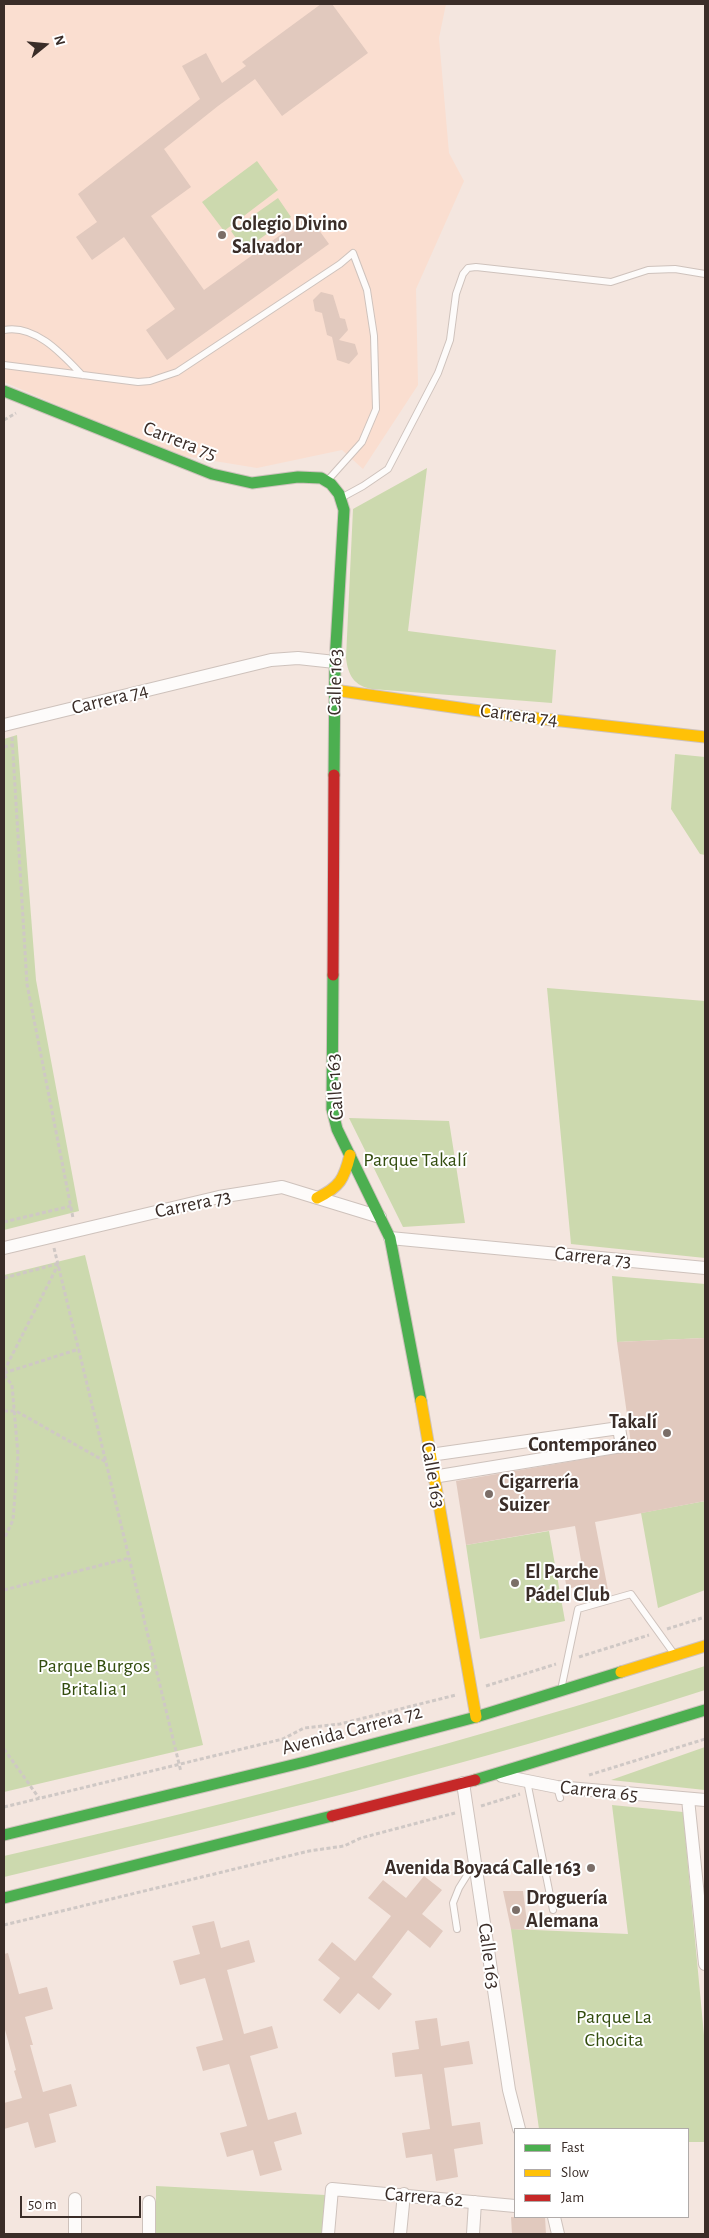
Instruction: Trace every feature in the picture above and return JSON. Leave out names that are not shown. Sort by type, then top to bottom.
[{"type":"main road","name":"Carrera 75","points":[[4,391],[212,474],[243,483],[260,483],[316,476],[327,481]]},
{"type":"main road","points":[[327,481],[336,488],[341,498]]},
{"type":"main road","name":"Calle 163","points":[[341,498],[344,510],[334,690],[335,819],[332,1109],[337,1129],[390,1238],[476,1717]]},
{"type":"main road","name":"Carrera 74","points":[[334,690],[490,712],[705,737]]},
{"type":"main road","points":[[317,1198],[331,1192],[341,1183],[350,1155]]},
{"type":"main road","name":"Avenida Carrera 72","points":[[4,1835],[186,1792],[476,1717],[705,1646]]},
{"type":"main road","points":[[4,1898],[463,1783],[705,1710]]},
{"type":"street","name":"Carrera 74","points":[[7,724],[272,660],[298,658],[335,662]]},
{"type":"street","name":"Carrera 73","points":[[4,1248],[218,1198],[282,1187],[380,1217]]},
{"type":"street","name":"Carrera 73","points":[[390,1238],[705,1268]]},
{"type":"street","points":[[430,1455],[619,1428],[622,1446],[433,1477]]},
{"type":"street","points":[[480,1448],[484,1469]]},
{"type":"street","name":"Carrera 65","points":[[494,1774],[528,1787],[558,1792],[705,1800]]},
{"type":"street","name":"Calle 163","points":[[463,1783],[509,2090],[519,2128]]},
{"type":"street","points":[[688,1799],[705,1964]]},
{"type":"street","name":"Carrera 62","points":[[328,2234],[331,2188],[514,2206]]},
{"type":"street","points":[[400,2234],[404,2194]]},
{"type":"street","points":[[75,2199],[75,2234]]},
{"type":"street","points":[[149,2202],[149,2234]]},
{"type":"street","points":[[473,2234],[475,2202]]},
{"type":"street","points":[[554,2218],[558,2234]]},
{"type":"lane","points":[[4,365],[138,382],[177,372],[340,264],[353,253],[367,290],[374,336],[376,409],[362,442],[327,481]]},
{"type":"lane","points":[[341,498],[388,469],[438,373],[450,340],[456,294],[463,274],[468,268],[476,267],[611,282],[648,270],[675,269],[705,274]]},
{"type":"lane","points":[[4,330],[13,328],[29,331],[66,358],[82,375]]},
{"type":"lane","points":[[560,1692],[578,1609],[631,1594],[676,1656]]},
{"type":"lane","points":[[528,1787],[553,1910]]},
{"type":"lane","points":[[458,1929],[453,1903],[459,1888],[476,1863]]},
{"type":"path","points":[[7,724],[12,745],[27,984],[76,1231]]},
{"type":"path","points":[[4,747],[12,745]]},
{"type":"path","points":[[4,1222],[71,1206]]},
{"type":"path","points":[[52,1237],[186,1792]]},
{"type":"path","points":[[4,1278],[58,1264]]},
{"type":"path","points":[[4,1373],[58,1264]]},
{"type":"path","points":[[4,1373],[78,1348]]},
{"type":"path","points":[[4,1373],[12,1385],[16,1411],[18,1455],[12,1520],[4,1539]]},
{"type":"path","points":[[4,1411],[16,1411],[106,1462]]},
{"type":"path","points":[[4,1590],[129,1558]]},
{"type":"path","points":[[4,1807],[283,1739],[304,1728],[340,1724],[470,1691],[705,1617]]},
{"type":"path","points":[[587,1775],[705,1739]]},
{"type":"path","points":[[4,1749],[40,1798]]},
{"type":"path","points":[[4,1925],[309,1851],[344,1846],[362,1838],[467,1810],[528,1787]]},
{"type":"shaded area","name":"Colegio Divino Salvador","points":[[4,4],[446,4],[439,38],[449,153],[464,181],[416,289],[418,385],[363,469],[342,450],[257,468],[184,456],[120,432],[4,382]]},
{"type":"green space","points":[[257,161],[278,190],[224,231],[202,202]]},
{"type":"green space","points":[[278,198],[291,217],[244,250],[231,231]]},
{"type":"green space","points":[[427,468],[408,631],[556,650],[552,703],[372,689],[356,682],[350,674],[346,658],[353,509]]},
{"type":"green space","points":[[17,735],[36,980],[79,1211],[4,1230],[4,739]]},
{"type":"green space","points":[[675,754],[705,757],[705,855],[700,854],[671,809]]},
{"type":"green space","points":[[547,988],[705,1001],[705,1258],[571,1244]]},
{"type":"green space","name":"Parque Takalí","points":[[349,1118],[449,1121],[465,1223],[403,1227]]},
{"type":"green space","name":"Parque Burgos Britalia 1","points":[[85,1255],[203,1745],[4,1792],[4,1275]]},
{"type":"green space","points":[[612,1276],[705,1284],[705,1338],[617,1342]]},
{"type":"green space","points":[[705,1501],[705,1590],[658,1608],[641,1513]]},
{"type":"green space","name":"El Parche Pádel Club","points":[[549,1531],[565,1621],[480,1639],[466,1545]]},
{"type":"green space","points":[[705,1666],[705,1690],[618,1717],[356,1791],[4,1877],[4,1856],[269,1792],[531,1719]]},
{"type":"green space","points":[[705,1747],[705,1790],[611,1780]]},
{"type":"green space","name":"Parque La Chocita","points":[[612,1805],[683,1812],[705,2046],[705,2142],[689,2142],[689,2128],[539,2128],[511,1929],[628,1934]]},
{"type":"green space","points":[[156,2186],[325,2195],[322,2234],[156,2234]]},
{"type":"building","points":[[321,4],[332,4],[368,53],[282,116],[255,79],[218,106],[164,149],[191,187],[151,216],[204,290],[308,215],[329,244],[167,360],[146,330],[175,309],[124,237],[92,260],[76,237],[97,222],[78,194],[200,99],[182,66],[206,53],[222,83],[246,66],[242,62]]},
{"type":"building","points":[[321,292],[333,295],[340,318],[345,319],[348,330],[339,340],[355,344],[358,354],[349,364],[337,360],[332,337],[327,335],[322,313],[315,311],[313,300]]},
{"type":"building","name":"Takalí Contemporáneo","points":[[705,1338],[705,1501],[595,1522],[609,1595],[587,1601],[584,1585],[567,1589],[563,1569],[582,1566],[575,1526],[466,1545],[456,1481],[632,1451],[617,1342]]},
{"type":"building","points":[[424,1876],[442,1890],[422,1914],[443,1931],[430,1948],[408,1930],[372,1977],[392,1994],[379,2010],[358,1993],[340,2014],[323,2000],[340,1978],[318,1960],[332,1942],[355,1961],[391,1916],[368,1898],[383,1880],[406,1898]]},
{"type":"building","name":"Droguería Alemana","points":[[503,1891],[523,1891],[528,1930],[511,1929]]},
{"type":"building","points":[[214,1921],[221,1948],[249,1940],[255,1962],[227,1970],[244,2034],[272,2026],[278,2048],[250,2056],[268,2120],[296,2112],[302,2134],[274,2142],[282,2170],[260,2176],[253,2150],[227,2157],[220,2133],[247,2126],[229,2064],[203,2071],[196,2047],[223,2040],[205,1978],[180,1985],[173,1961],[200,1954],[192,1926]]},
{"type":"building","points":[[8,1953],[19,1994],[47,1987],[53,2009],[25,2017],[33,2045],[30,2045],[43,2092],[71,2084],[77,2106],[49,2114],[56,2142],[35,2148],[28,2122],[4,2129],[4,2103],[22,2098],[4,2026],[4,1954]]},
{"type":"building","points":[[437,2018],[441,2046],[469,2041],[473,2064],[444,2068],[452,2126],[480,2122],[483,2144],[454,2149],[458,2177],[436,2181],[432,2154],[406,2158],[402,2133],[430,2129],[422,2074],[395,2077],[392,2053],[419,2049],[415,2021]]},
{"type":"building","points":[[511,2217],[545,2218],[546,2234],[512,2234]]},
{"type":"traffic: fast","points":[[4,391],[212,474],[252,483],[298,477],[321,478],[331,484],[339,494],[344,510],[335,662],[334,775]]},
{"type":"traffic: fast","points":[[333,975],[332,1109],[337,1129],[390,1238],[421,1401]]},
{"type":"traffic: fast","points":[[4,1835],[305,1762],[476,1717],[621,1672]]},
{"type":"traffic: fast","points":[[475,1780],[705,1710]]},
{"type":"traffic: fast","points":[[4,1898],[332,1816]]},
{"type":"traffic: slow","points":[[334,690],[508,715],[705,737]]},
{"type":"traffic: slow","points":[[317,1198],[331,1190],[340,1181],[346,1170],[350,1155]]},
{"type":"traffic: slow","points":[[421,1401],[476,1717]]},
{"type":"traffic: slow","points":[[621,1672],[705,1646]]},
{"type":"traffic: jam","points":[[333,975],[334,775]]},
{"type":"traffic: jam","points":[[332,1816],[475,1780]]},
{"type":"place","name":"Colegio Divino Salvador","points":[[222,235]]},
{"type":"place","name":"Takalí Contemporáneo","points":[[667,1433]]},
{"type":"place","name":"Cigarrería Suizer","points":[[489,1494]]},
{"type":"place","name":"El Parche Pádel Club","points":[[515,1583]]},
{"type":"place","name":"Avenida Boyacá Calle 163","points":[[591,1868]]},
{"type":"place","name":"Droguería Alemana","points":[[516,1910]]}]
